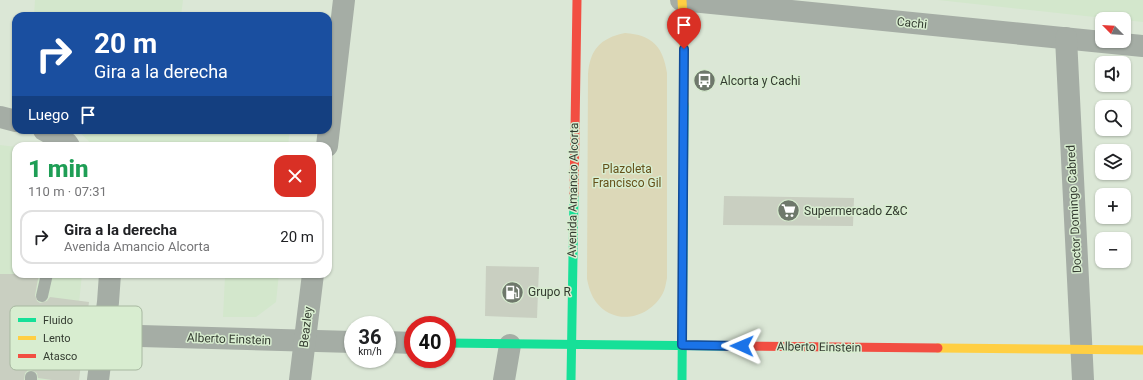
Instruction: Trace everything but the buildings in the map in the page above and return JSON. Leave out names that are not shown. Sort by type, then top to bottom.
[{"type":"main road","name":"Avenida Amancio Alcorta","points":[[571,380],[577,0]]},
{"type":"main road","points":[[682,0],[684,41],[682,380]]},
{"type":"main road","name":"Alberto Einstein","points":[[456,343],[1143,350]]},
{"type":"street","points":[[332,103],[344,0]]},
{"type":"street","name":"Cachi","points":[[682,0],[1143,46]]},
{"type":"street","name":"Doctor Domingo Cabred","points":[[1066,38],[1083,380]]},
{"type":"street","points":[[0,117],[12,120]]},
{"type":"street","points":[[51,134],[65,142]]},
{"type":"street","points":[[107,306],[110,278]]},
{"type":"street","name":"Beazley","points":[[300,380],[313,278]]},
{"type":"street","name":"Alberto Einstein","points":[[142,336],[344,342]]},
{"type":"street","points":[[504,380],[510,344]]},
{"type":"street","points":[[98,380],[100,370]]},
{"type":"lane","points":[[42,296],[46,278]]},
{"type":"shaded area","points":[[35,0],[183,0],[182,12],[34,12]]},
{"type":"shaded area","points":[[938,0],[1143,0],[1143,22],[1131,21],[1131,12],[1095,12],[1095,17]]},
{"type":"shaded area","points":[[81,134],[290,134],[288,142],[90,142]]},
{"type":"shaded area","points":[[0,145],[12,146],[12,278],[82,278],[79,306],[10,306],[10,370],[72,370],[71,380],[0,380]]},
{"type":"shaded area","points":[[225,278],[279,278],[276,302],[256,317],[223,317]]},
{"type":"green space","name":"Plazoleta Francisco Gil","points":[[625,33],[642,36],[655,44],[663,56],[667,73],[667,278],[663,293],[657,302],[641,313],[622,317],[613,315],[604,310],[596,302],[590,291],[587,279],[588,74],[591,58],[598,46],[609,38]]},
{"type":"traffic: fast","points":[[682,380],[684,104]]},
{"type":"traffic: fast","points":[[571,380],[574,195]]},
{"type":"traffic: fast","points":[[456,343],[726,346]]},
{"type":"traffic: slow","points":[[682,0],[684,34],[684,104]]},
{"type":"traffic: slow","points":[[938,348],[1143,350]]},
{"type":"traffic: jam","points":[[574,195],[577,0]]},
{"type":"traffic: jam","points":[[726,346],[938,348]]},
{"type":"place","name":"Alcorta y Cachi","points":[[705,81]]},
{"type":"place","name":"Supermercado Z&C","points":[[789,211]]},
{"type":"place","name":"Grupo R","points":[[512,292]]},
{"type":"route","points":[[684,49],[682,345],[742,346]]}]
